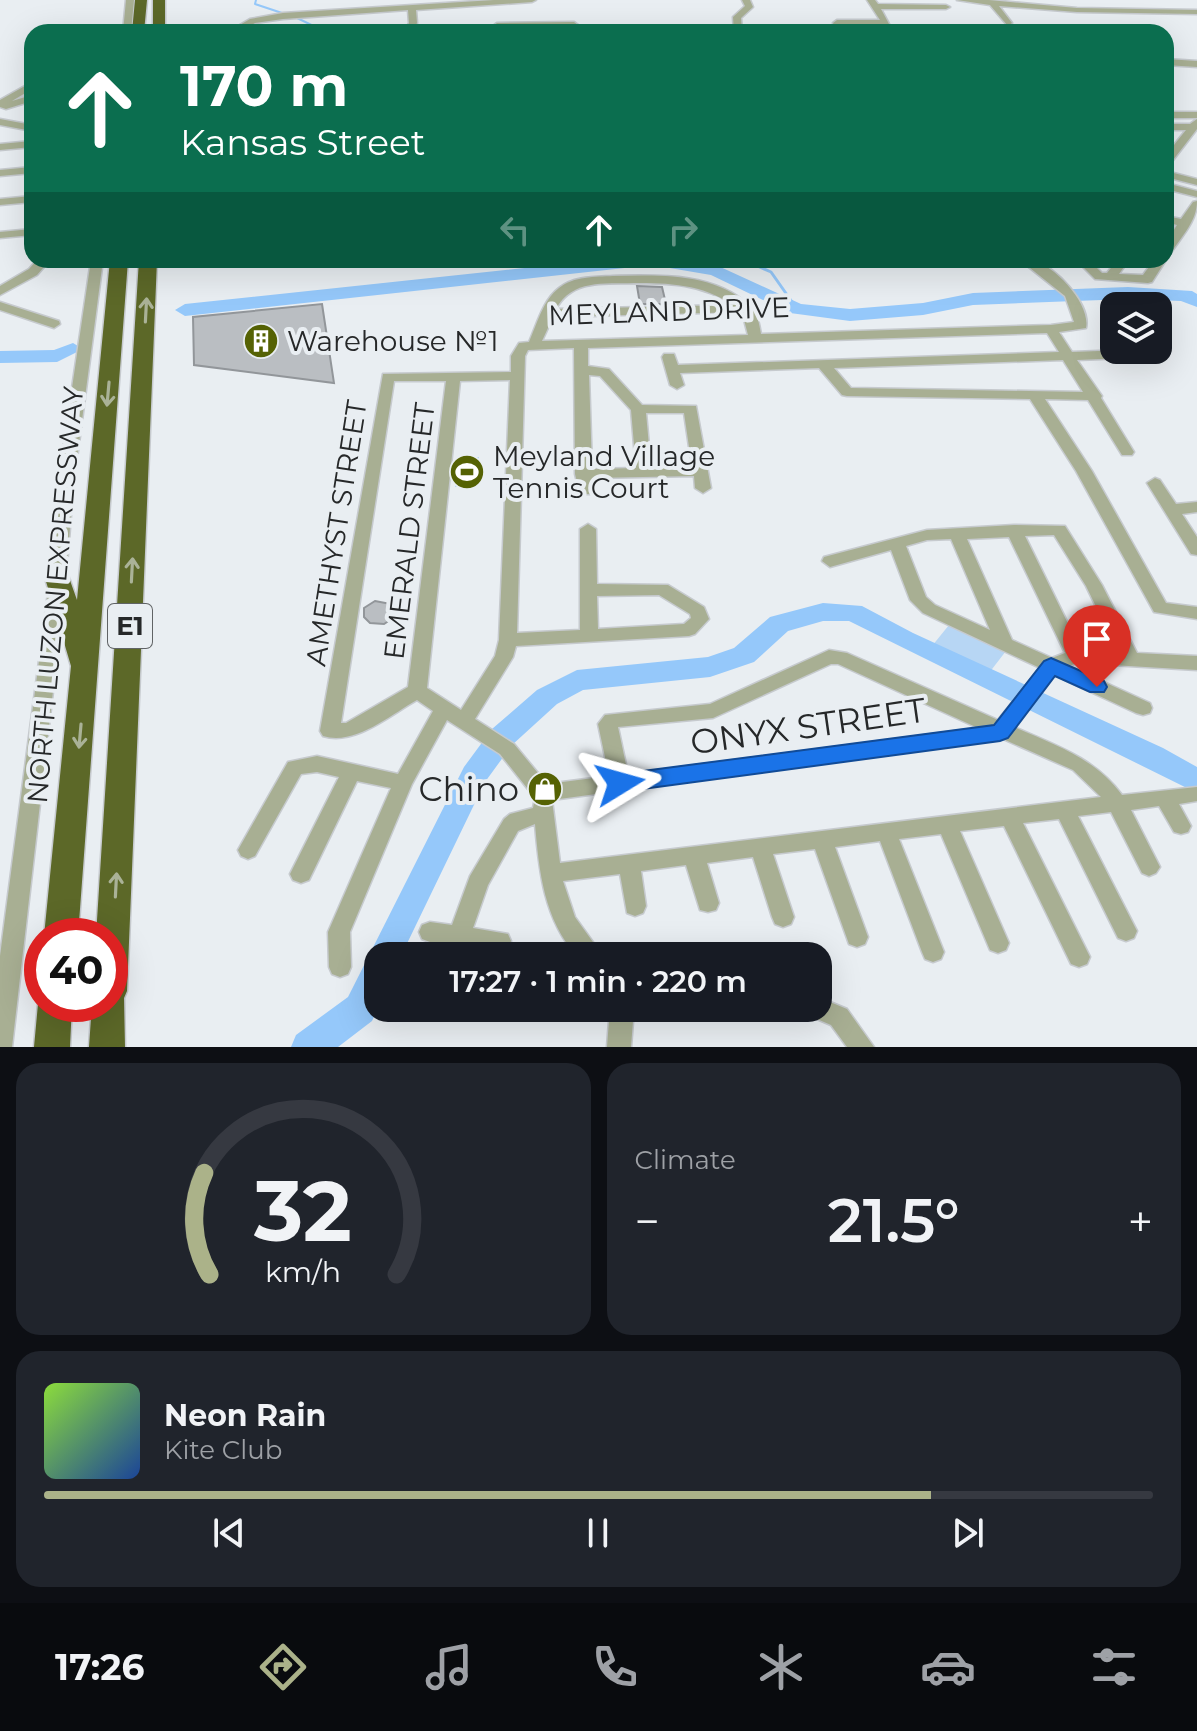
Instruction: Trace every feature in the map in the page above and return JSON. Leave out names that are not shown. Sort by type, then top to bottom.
[{"type":"highway","points":[[139,24],[141,0]]},
{"type":"highway","points":[[159,0],[159,24]]},
{"type":"highway","name":"NORTH LUZON EXPRESSWAY","points":[[63,918],[86,677],[118,268]]},
{"type":"highway","name":"E1","points":[[114,918],[148,268]]},
{"type":"highway","points":[[58,578],[86,677]]},
{"type":"highway","points":[[52,1047],[54,1022]]},
{"type":"highway","points":[[107,1047],[108,1022]]},
{"type":"street","points":[[128,24],[130,0]]},
{"type":"street","points":[[247,24],[296,14],[532,0]]},
{"type":"street","points":[[738,24],[737,15],[749,7],[746,0]]},
{"type":"street","points":[[961,0],[1100,11],[1197,12]]},
{"type":"street","points":[[486,2],[497,12],[498,24]]},
{"type":"street","points":[[874,3],[946,7]]},
{"type":"street","points":[[837,23],[886,22],[874,3]]},
{"type":"street","points":[[993,3],[998,14],[1008,23]]},
{"type":"street","points":[[412,8],[412,24]]},
{"type":"street","points":[[998,14],[1048,16],[1047,8]]},
{"type":"street","points":[[1100,11],[1110,24]]},
{"type":"street","points":[[1152,12],[1162,24]]},
{"type":"street","points":[[1174,63],[1197,64]]},
{"type":"street","points":[[0,106],[24,92]]},
{"type":"street","points":[[0,106],[24,100]]},
{"type":"street","points":[[1174,115],[1197,115]]},
{"type":"street","points":[[0,122],[24,126]]},
{"type":"street","points":[[1174,126],[1194,124]]},
{"type":"street","points":[[1174,152],[1194,124]]},
{"type":"street","points":[[0,147],[24,145]]},
{"type":"street","points":[[1174,165],[1197,171]]},
{"type":"street","points":[[0,173],[24,171]]},
{"type":"street","points":[[1174,176],[1197,182]]},
{"type":"street","points":[[1174,189],[1197,194]]},
{"type":"street","points":[[0,202],[24,200]]},
{"type":"street","points":[[1174,240],[1197,204]]},
{"type":"street","points":[[1174,221],[1185,224]]},
{"type":"street","points":[[0,235],[24,233]]},
{"type":"street","points":[[0,291],[37,268]]},
{"type":"street","points":[[0,1047],[58,578],[65,489],[96,268]]},
{"type":"street","name":"MEYLAND DRIVE","points":[[465,719],[504,657],[508,640],[520,351],[535,343],[1051,329],[1081,325],[1073,296],[1036,268]]},
{"type":"street","points":[[1091,268],[1099,276],[1109,278],[1148,279],[1155,268]]},
{"type":"street","points":[[1109,278],[1117,268]]},
{"type":"street","points":[[535,343],[560,291],[583,281],[663,278],[710,288],[745,308],[755,337]]},
{"type":"street","points":[[0,306],[54,324]]},
{"type":"street","points":[[550,313],[745,308]]},
{"type":"street","points":[[1051,329],[1127,452]]},
{"type":"street","points":[[581,343],[585,491]]},
{"type":"street","points":[[677,385],[672,363],[823,364],[1100,355]]},
{"type":"street","points":[[823,364],[847,392],[1095,396]]},
{"type":"street","points":[[583,370],[604,372],[638,409],[644,473]]},
{"type":"street","name":"AMETHYST STREET","points":[[417,691],[349,730],[330,731],[388,377],[519,376]]},
{"type":"street","name":"EMERALD STREET","points":[[417,691],[453,377]]},
{"type":"street","points":[[1036,397],[1084,471],[1160,608],[1197,613]]},
{"type":"street","points":[[583,474],[644,473],[702,480],[691,409],[638,409]]},
{"type":"street","points":[[1155,483],[1197,550]]},
{"type":"street","points":[[1172,510],[1197,507]]},
{"type":"street","points":[[588,529],[589,637]]},
{"type":"street","points":[[1014,530],[1075,656]]},
{"type":"street","points":[[830,561],[927,535],[1059,530],[1094,585],[1130,658]]},
{"type":"street","points":[[956,533],[1006,646]]},
{"type":"street","points":[[897,543],[919,600],[929,609],[1143,708]]},
{"type":"street","points":[[508,640],[689,630],[700,616],[662,589],[589,590]]},
{"type":"street","points":[[1000,732],[1051,666],[1075,656],[1197,663]]},
{"type":"street","points":[[620,783],[608,724],[612,720],[713,711],[829,657],[841,658],[1000,732],[1080,765],[1102,780],[1149,867]]},
{"type":"street","points":[[417,691],[465,719],[507,749],[544,803],[553,894],[570,932],[579,942]]},
{"type":"street","points":[[340,967],[339,932],[403,783],[445,707]]},
{"type":"street","name":"ONYX STREET","points":[[459,936],[478,883],[511,825],[544,803],[620,783],[1000,732]]},
{"type":"street","points":[[248,850],[295,767],[317,764],[403,783]]},
{"type":"street","points":[[301,874],[351,773]]},
{"type":"street","points":[[551,873],[1193,794]]},
{"type":"street","points":[[1164,797],[1181,826]]},
{"type":"street","points":[[1064,809],[1126,931]]},
{"type":"street","points":[[1009,816],[1079,957]]},
{"type":"street","points":[[947,824],[998,943]]},
{"type":"street","points":[[886,831],[933,952]]},
{"type":"street","points":[[822,839],[857,937]]},
{"type":"street","points":[[760,847],[783,917]]},
{"type":"street","points":[[694,855],[708,903]]},
{"type":"street","points":[[629,863],[635,906]]},
{"type":"street","points":[[430,932],[500,941]]},
{"type":"street","points":[[832,1014],[839,1017],[862,1047]]},
{"type":"street","points":[[619,1047],[621,1022]]},
{"type":"shaded area","name":"Meyland Village Tennis Court","points":[[457,457],[479,457],[477,486],[455,487]]},
{"type":"shaded area","points":[[949,625],[1006,651],[989,673],[932,646]]},
{"type":"building","points":[[637,286],[662,287],[666,304],[640,304]]},
{"type":"building","name":"Warehouse №1","points":[[322,304],[334,383],[194,365],[193,317]]},
{"type":"building","points":[[375,601],[396,605],[396,616],[384,624],[370,623],[364,617],[364,608]]},
{"type":"waterway","points":[[256,0],[255,4],[282,13]]},
{"type":"waterway","points":[[295,17],[309,24]]},
{"type":"waterway","points":[[185,310],[576,268]]},
{"type":"waterway","points":[[704,268],[716,270],[797,309],[850,315],[923,309],[973,299],[1128,293],[1185,295],[1197,301]]},
{"type":"waterway","points":[[762,268],[771,272],[797,309]]},
{"type":"waterway","points":[[0,357],[57,356],[73,349]]},
{"type":"waterway","points":[[391,942],[474,775],[502,737],[547,697],[577,680],[710,667],[744,655],[779,624],[823,612],[853,612],[904,640],[1153,756],[1197,781]]},
{"type":"waterway","points":[[309,1047],[360,1009],[364,1000]]},
{"type":"place","name":"Warehouse №1","points":[[261,341]]},
{"type":"place","name":"Meyland Village Tennis Court","points":[[467,472]]},
{"type":"place","name":"Chino","points":[[545,789]]},
{"type":"route","points":[[620,783],[1000,732],[1051,666],[1097,687]]}]
